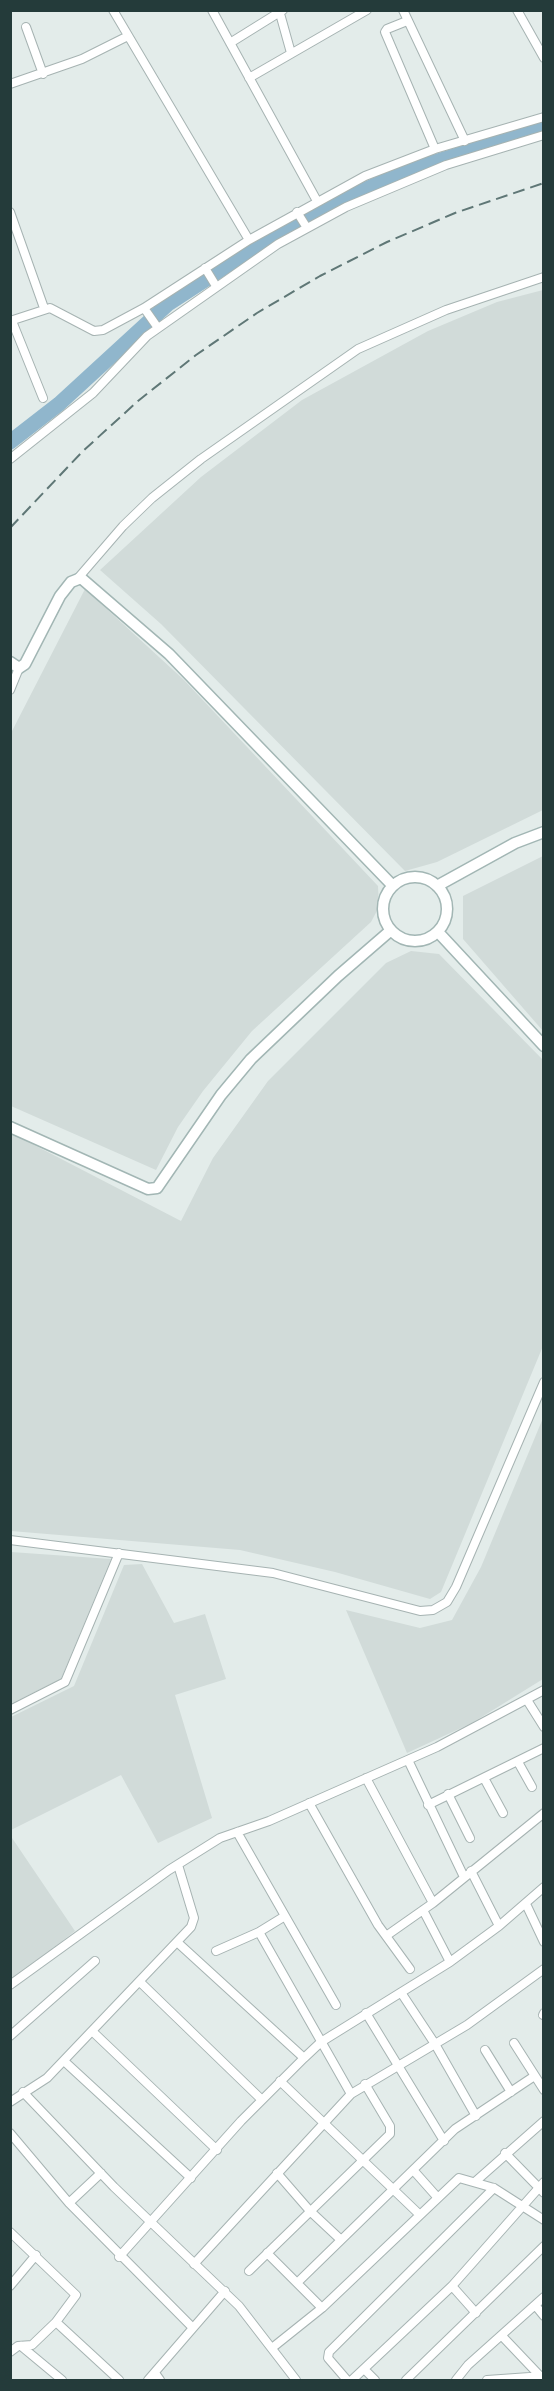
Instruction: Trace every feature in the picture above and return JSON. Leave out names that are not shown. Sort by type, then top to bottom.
[{"type":"street","points":[[113,10],[201,155],[249,240]]},
{"type":"street","points":[[212,10],[317,201]]},
{"type":"street","points":[[249,78],[368,10]]},
{"type":"street","points":[[403,10],[465,141]]},
{"type":"street","points":[[517,10],[543,58]]},
{"type":"street","points":[[230,43],[281,11],[291,53]]},
{"type":"street","points":[[407,21],[385,32],[435,149]]},
{"type":"street","points":[[26,27],[43,74]]},
{"type":"street","points":[[10,84],[43,74],[128,36]]},
{"type":"street","points":[[43,398],[11,321],[44,308],[55,310],[98,332],[144,308],[249,240],[365,176],[435,149],[543,117]]},
{"type":"street","points":[[10,459],[93,393],[158,328],[278,244],[346,207],[446,165],[543,135]]},
{"type":"street","points":[[10,212],[44,308]]},
{"type":"street","points":[[297,212],[307,228]]},
{"type":"street","points":[[206,268],[216,286]]},
{"type":"street","points":[[10,690],[15,665],[29,660],[60,596],[109,541],[152,498],[201,459],[357,349],[446,310],[543,277]]},
{"type":"street","points":[[144,308],[158,328]]},
{"type":"street","points":[[79,577],[169,654],[393,886]]},
{"type":"street","points":[[437,886],[515,843],[543,832]]},
{"type":"street","points":[[414,877],[425,879],[437,886],[444,897],[447,909],[438,932],[428,938],[415,941],[404,939],[390,931],[382,910],[384,899],[393,886],[402,880],[414,877]]},
{"type":"street","points":[[10,1127],[97,1164],[148,1189],[160,1186],[221,1095],[251,1059],[338,976],[390,931]]},
{"type":"street","points":[[438,932],[543,1046]]},
{"type":"street","points":[[10,1540],[119,1552],[273,1574],[420,1611],[436,1608],[447,1602],[456,1587],[543,1382]]},
{"type":"street","points":[[10,1710],[65,1682],[119,1552]]},
{"type":"street","points":[[10,1985],[178,1865],[220,1838],[408,1760],[488,1722],[543,1690]]},
{"type":"street","points":[[527,1700],[543,1727]]},
{"type":"street","points":[[428,1805],[543,1748]]},
{"type":"street","points":[[408,1760],[464,1877]]},
{"type":"street","points":[[518,1762],[532,1787]]},
{"type":"street","points":[[366,1778],[433,1903]]},
{"type":"street","points":[[484,1778],[503,1813]]},
{"type":"street","points":[[448,1794],[470,1838]]},
{"type":"street","points":[[309,1803],[386,1936],[410,1969]]},
{"type":"street","points":[[386,1936],[433,1903],[543,1813]]},
{"type":"street","points":[[237,1832],[336,2005]]},
{"type":"street","points":[[10,2102],[23,2092],[40,2084],[177,1942],[194,1918],[178,1865]]},
{"type":"street","points":[[471,1871],[500,1926]]},
{"type":"street","points":[[119,2257],[280,2080],[321,2042],[366,2013],[402,1994],[450,1962],[500,1926],[543,1887]]},
{"type":"street","points":[[526,1904],[543,1942]]},
{"type":"street","points":[[423,1910],[450,1962]]},
{"type":"street","points":[[216,1951],[259,1932],[285,1916]]},
{"type":"street","points":[[259,1932],[351,2094]]},
{"type":"street","points":[[177,1942],[304,2058]]},
{"type":"street","points":[[10,2036],[95,1961]]},
{"type":"street","points":[[194,2264],[351,2094],[467,2025],[543,1969]]},
{"type":"street","points":[[140,1982],[262,2100]]},
{"type":"street","points":[[402,1994],[435,2044],[476,2116]]},
{"type":"street","points":[[366,2013],[444,2141]]},
{"type":"street","points":[[92,2031],[217,2150]]},
{"type":"street","points":[[514,2043],[543,2090]]},
{"type":"street","points":[[485,2050],[511,2092]]},
{"type":"street","points":[[64,2061],[191,2178]]},
{"type":"street","points":[[298,2282],[460,2125],[533,2077]]},
{"type":"street","points":[[280,2080],[420,2215]]},
{"type":"street","points":[[249,2271],[392,2131],[365,2084]]},
{"type":"street","points":[[23,2092],[101,2173],[194,2264],[225,2291],[296,2380]]},
{"type":"street","points":[[476,2181],[504,2153],[543,2121]]},
{"type":"street","points":[[10,2133],[69,2204],[119,2257],[192,2328]]},
{"type":"street","points":[[352,2380],[452,2286],[542,2187],[504,2153]]},
{"type":"street","points":[[414,2171],[438,2198]]},
{"type":"street","points":[[69,2204],[101,2173]]},
{"type":"street","points":[[277,2173],[309,2211],[340,2240]]},
{"type":"street","points":[[272,2348],[322,2308],[459,2178],[494,2188],[543,2220]]},
{"type":"street","points":[[347,2380],[328,2358],[329,2352],[494,2188]]},
{"type":"street","points":[[10,2232],[76,2295],[56,2322],[32,2345],[21,2346],[10,2352]]},
{"type":"street","points":[[406,2380],[543,2246]]},
{"type":"street","points":[[267,2253],[322,2308]]},
{"type":"street","points":[[10,2286],[36,2255]]},
{"type":"street","points":[[452,2286],[476,2313]]},
{"type":"street","points":[[148,2380],[225,2291]]},
{"type":"street","points":[[456,2380],[543,2297]]},
{"type":"street","points":[[535,2306],[543,2316]]},
{"type":"street","points":[[56,2322],[118,2380]]},
{"type":"street","points":[[502,2336],[542,2376]]},
{"type":"street","points":[[21,2346],[62,2380]]},
{"type":"street","points":[[365,2370],[375,2380]]},
{"type":"street","points":[[155,2373],[160,2380]]},
{"type":"street","points":[[487,2380],[542,2376]]},
{"type":"shaded area","points":[[543,290],[543,810],[437,862],[405,871],[161,624],[100,570],[201,477],[302,400],[428,331],[497,302]]},
{"type":"shaded area","points":[[85,589],[184,680],[378,886],[379,907],[371,922],[252,1031],[203,1091],[178,1127],[156,1170],[11,1106],[11,733]]},
{"type":"shaded area","points":[[543,856],[543,1031],[463,939],[463,896]]},
{"type":"shaded area","points":[[411,951],[439,954],[544,1061],[543,1346],[441,1592],[430,1599],[335,1572],[240,1550],[11,1531],[11,1133],[181,1221],[213,1158],[268,1081],[386,963]]},
{"type":"shaded area","points":[[543,1418],[543,1679],[472,1723],[407,1753],[346,1610],[420,1628],[452,1620],[481,1567]]},
{"type":"shaded area","points":[[11,1552],[111,1559],[61,1679],[11,1704]]},
{"type":"shaded area","points":[[142,1564],[174,1623],[205,1614],[226,1679],[175,1695],[212,1818],[158,1843],[121,1775],[11,1830],[11,1717],[74,1686],[124,1565]]},
{"type":"shaded area","points":[[10,1835],[75,1931],[11,1982],[10,1982]]},
{"type":"waterway","points":[[10,442],[59,404],[168,304],[268,239],[350,196],[409,170],[544,128]]},
{"type":"railway","points":[[10,528],[83,451],[138,401],[196,355],[257,313],[320,276],[387,242],[455,213],[544,183]]}]
